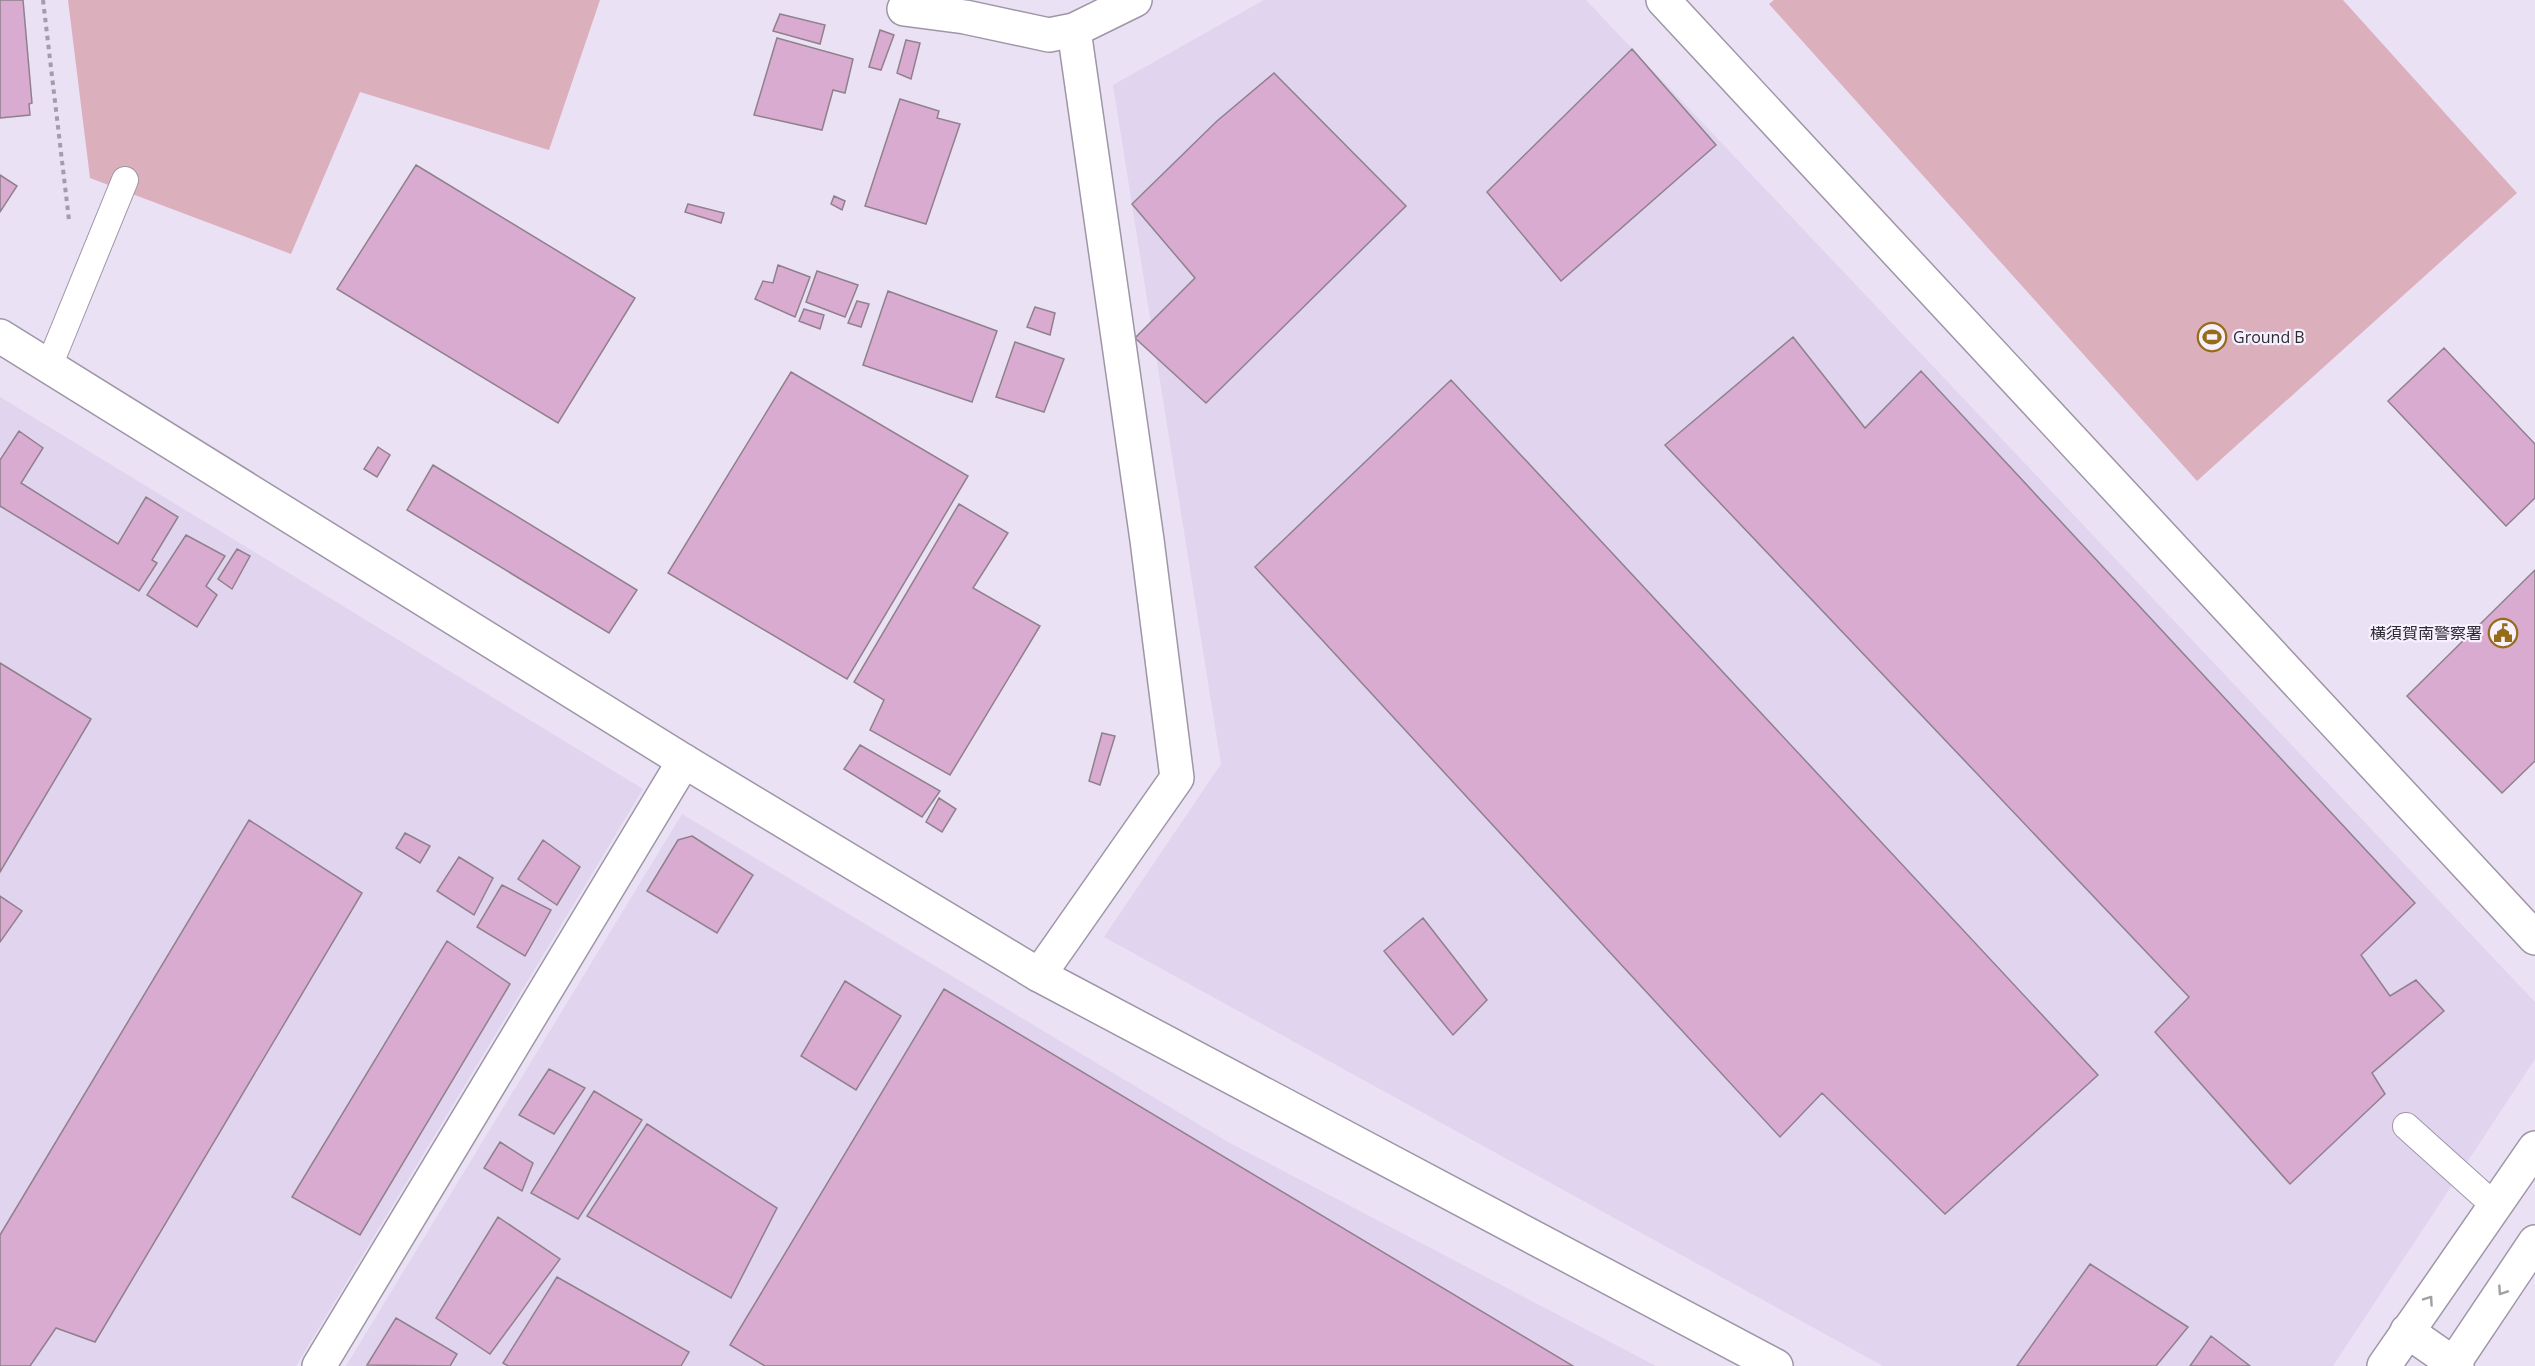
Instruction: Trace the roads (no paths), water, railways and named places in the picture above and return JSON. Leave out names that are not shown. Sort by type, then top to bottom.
[{"type":"street","points":[[904,9],[965,17],[1049,36],[1083,18],[1135,0]]},
{"type":"street","points":[[1663,0],[2535,938]]},
{"type":"street","points":[[1039,975],[1177,778],[1083,18]]},
{"type":"street","points":[[0,336],[684,761],[1039,975],[1776,1366]]},
{"type":"street","points":[[319,1366],[684,761]]},
{"type":"street","points":[[2384,1366],[2535,1148]]},
{"type":"street","points":[[2407,1331],[2454,1365],[2535,1242]]},
{"type":"lane","points":[[49,366],[125,180]]},
{"type":"lane","points":[[2406,1126],[2495,1206]]},
{"type":"place","name":"Ground B","points":[[2212,337]]},
{"type":"place","name":"横須賀南警察署","points":[[2503,633]]}]
